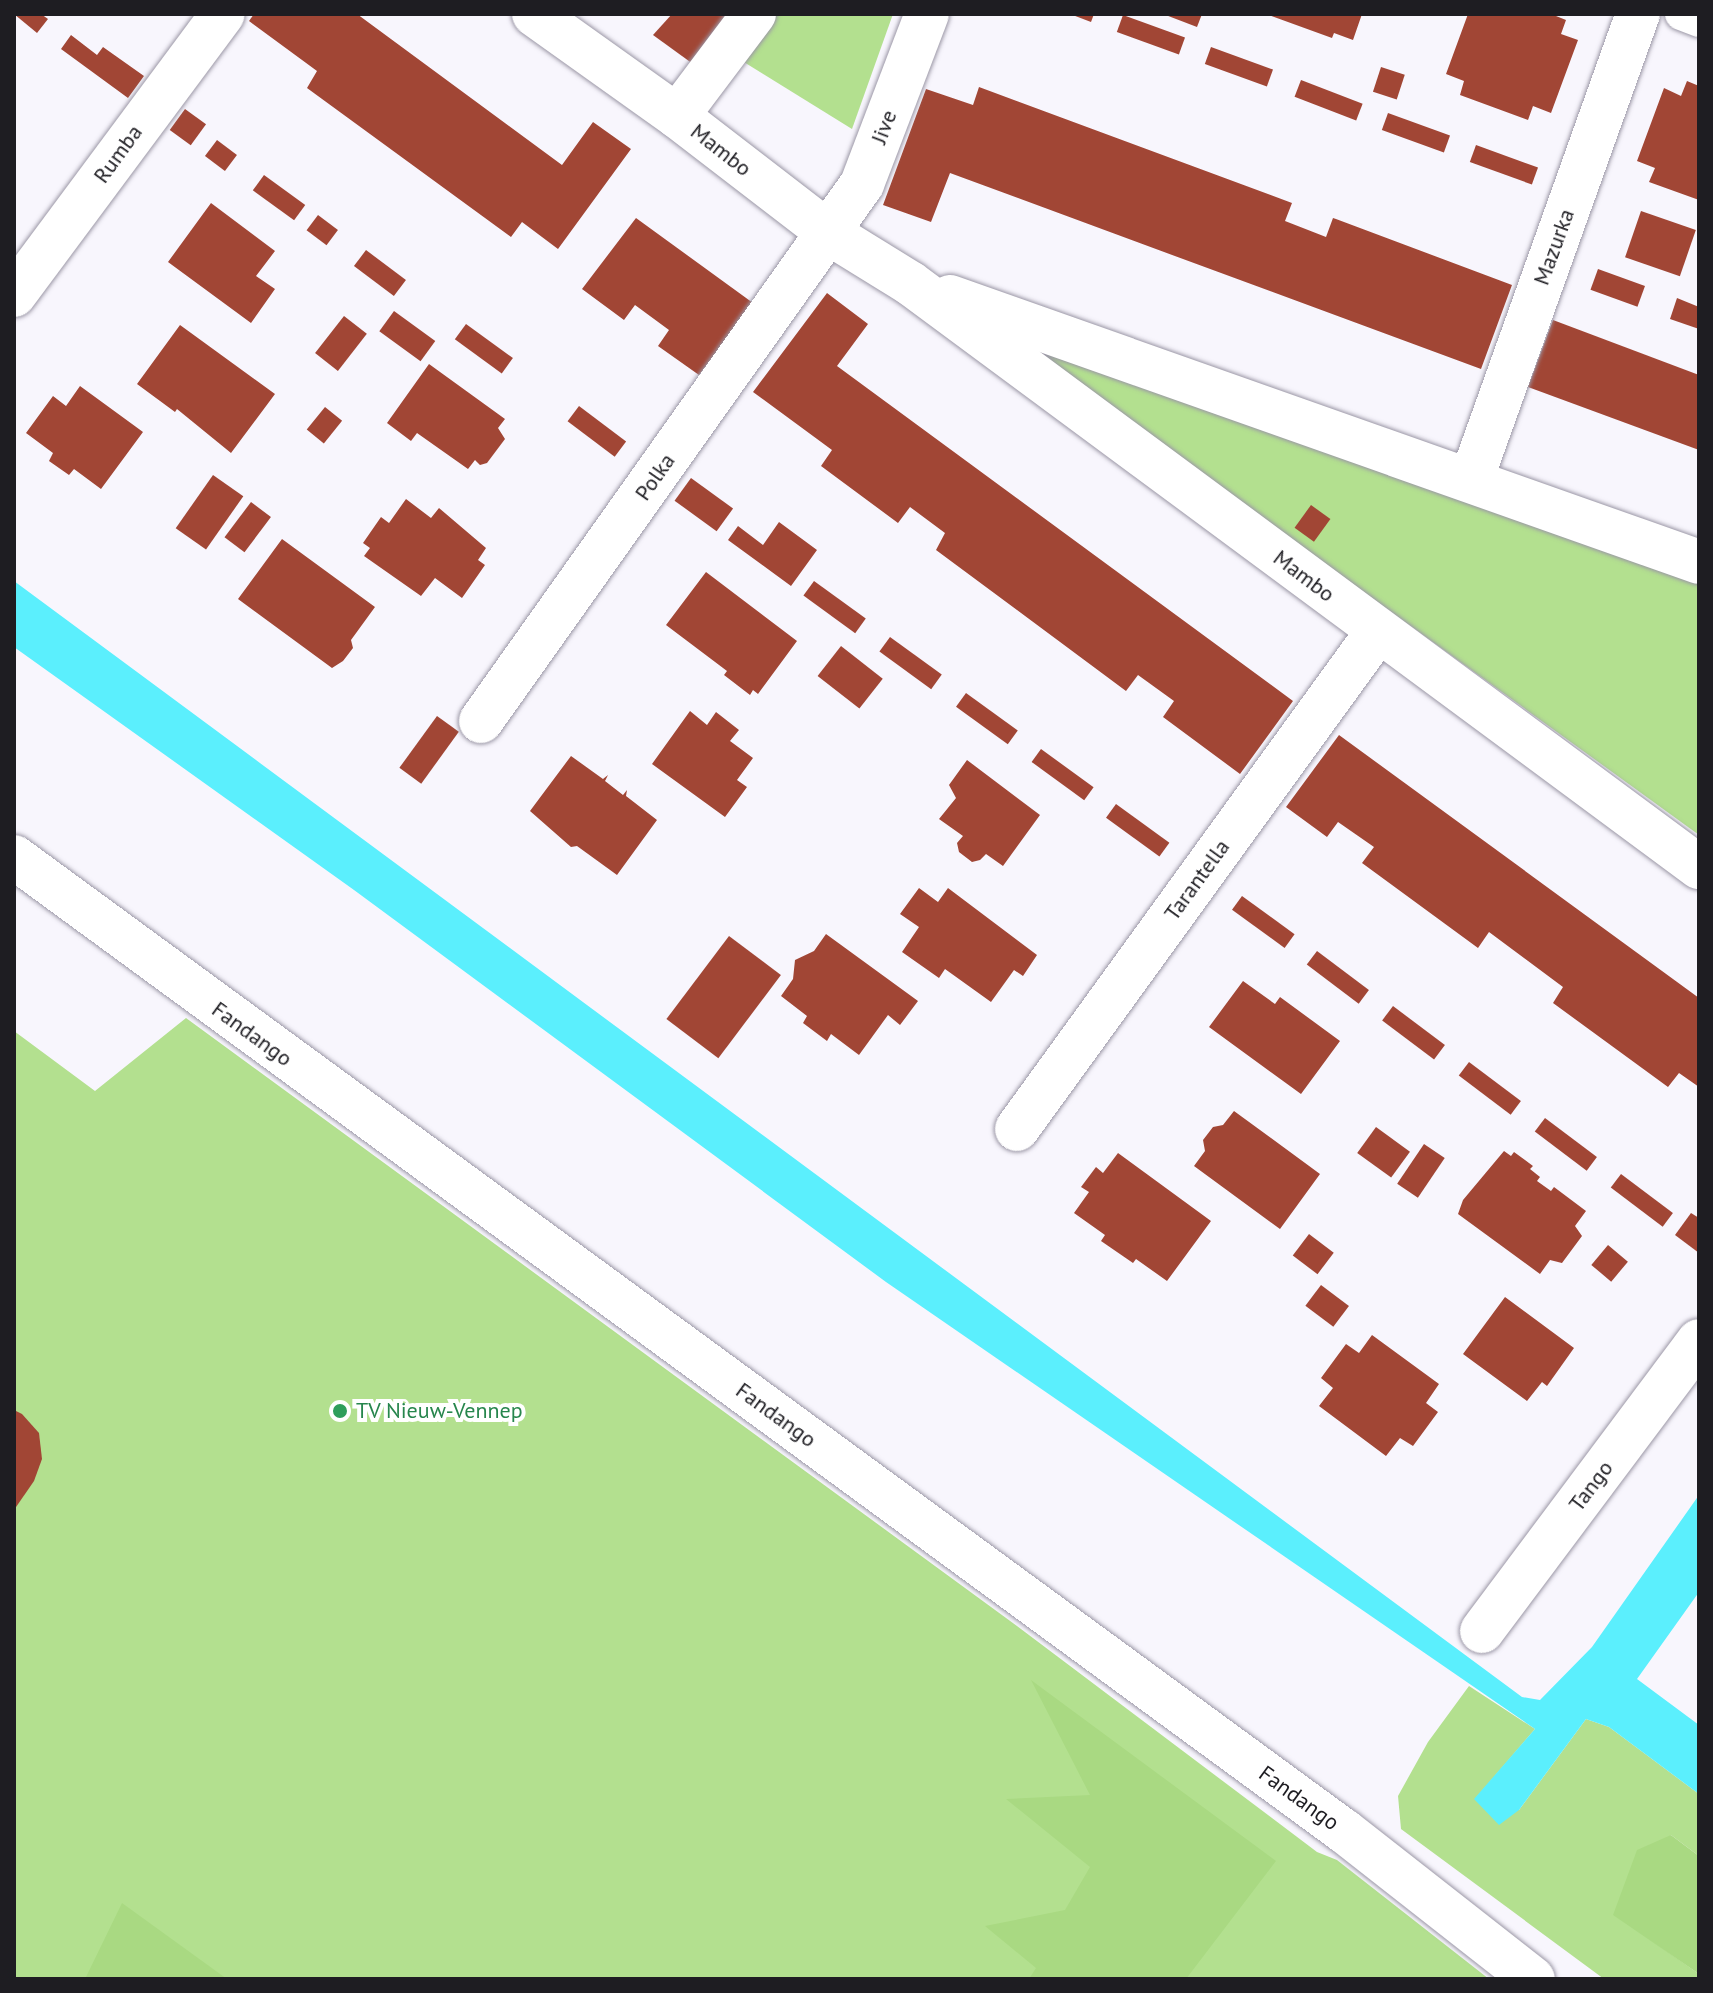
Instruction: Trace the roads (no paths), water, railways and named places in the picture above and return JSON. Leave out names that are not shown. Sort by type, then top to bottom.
[{"type":"street","name":"Rumba","points":[[14,295],[223,14]]},
{"type":"street","name":"Mambo","points":[[534,14],[677,116],[829,233],[910,283],[1699,867]]},
{"type":"street","points":[[677,116],[754,14]]},
{"type":"street","name":"Jive","points":[[829,233],[862,184],[927,14]]},
{"type":"street","name":"Mazurka","points":[[1471,480],[1638,14]]},
{"type":"street","name":"Polka","points":[[481,721],[829,233]]},
{"type":"street","name":"Mambo","points":[[910,283],[1699,562]]},
{"type":"street","name":"Tarantella","points":[[1017,1129],[1378,631]]},
{"type":"street","name":"Fandango","points":[[14,857],[1332,1822],[1533,1979]]},
{"type":"street","name":"Tango","points":[[1482,1631],[1699,1341]]},
{"type":"lane","points":[[1681,14],[1699,21]]},
{"type":"water","points":[[14,581],[1522,1697],[1540,1700],[1592,1647],[1699,1495],[1699,1592],[1637,1679],[1699,1725],[1699,1794],[1609,1727],[1586,1719],[1519,1810],[1499,1825],[1474,1799],[1535,1729],[886,1282],[354,890],[14,647]]},
{"type":"place","name":"TV Nieuw-Vennep","points":[[340,1411]]}]
